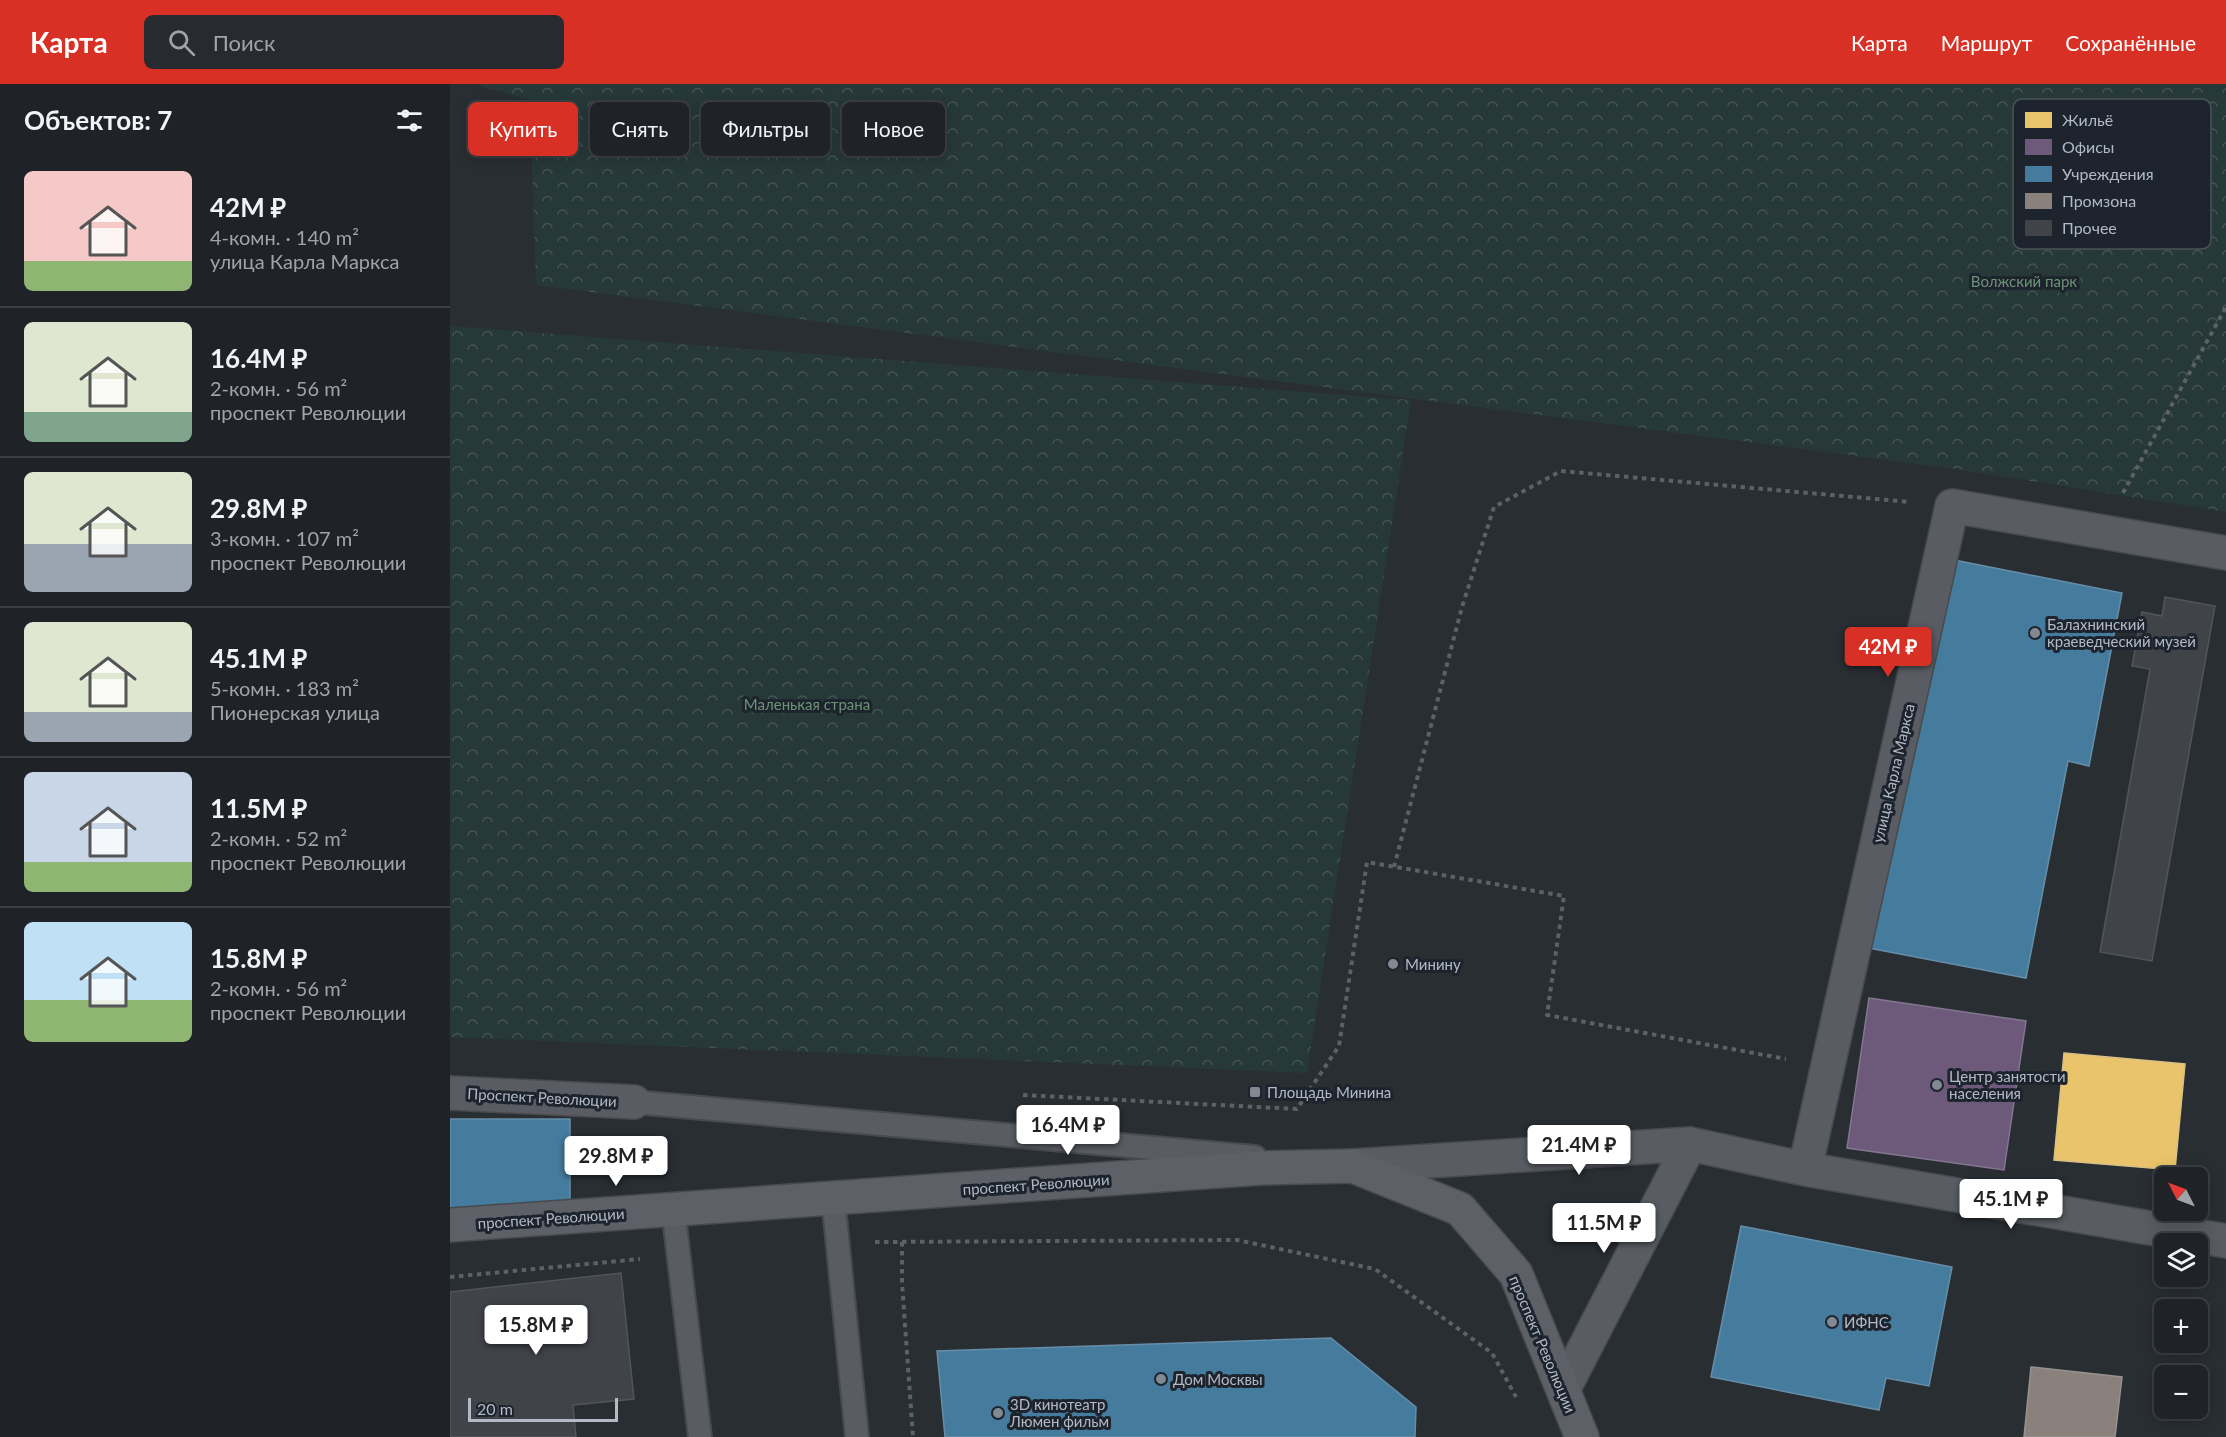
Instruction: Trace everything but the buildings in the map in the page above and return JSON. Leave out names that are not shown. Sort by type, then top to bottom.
[{"type":"street","points":[[1952,507],[2226,553]]},
{"type":"street","name":"улица Карла Маркса","points":[[1805,1169],[1952,507]]},
{"type":"street","name":"Проспект Революции","points":[[450,1093],[634,1101]]},
{"type":"street","points":[[1564,1388],[1690,1144]]},
{"type":"street","points":[[1353,1166],[1690,1144],[1805,1169],[2226,1241]]},
{"type":"street","name":"проспект Революции","points":[[450,1225],[1261,1168],[1353,1166],[1460,1209],[1516,1274],[1582,1437]]},
{"type":"lane","points":[[634,1101],[1353,1166]]},
{"type":"lane","points":[[833,1197],[857,1437]]},
{"type":"lane","points":[[673,1208],[700,1437]]},
{"type":"path","points":[[2102,532],[2226,307]]},
{"type":"path","points":[[1394,867],[1462,607],[1494,507],[1561,471],[1952,507]]},
{"type":"path","points":[[1011,1095],[1298,1109],[1339,1046],[1367,862],[1564,896],[1547,1015],[1828,1066]]},
{"type":"path","points":[[838,1242],[1237,1240],[1375,1269],[1492,1353],[1517,1400]]},
{"type":"path","points":[[902,1242],[902,1283],[914,1437]]},
{"type":"path","points":[[450,1277],[678,1255]]},
{"type":"green space","name":"Волжский парк","points":[[474,84],[2226,84],[2226,512],[1955,469],[536,285],[532,156],[578,156],[578,102],[530,102],[530,100]]},
{"type":"green space","name":"Маленькая страна","points":[[450,326],[1411,400],[1307,1073],[450,1037]]},
{"type":"place","name":"Балахнинский краеведческий музей","points":[[2035,633]]},
{"type":"place","name":"Минину","points":[[1393,964]]},
{"type":"place","name":"Центр занятости населения","points":[[1937,1085]]},
{"type":"place","name":"Площадь Минина","points":[[1255,1092]]},
{"type":"place","name":"ИФНС","points":[[1832,1322]]},
{"type":"place","name":"Дом Москвы","points":[[1161,1379]]},
{"type":"place","name":"3D кинотеатр Люмен фильм","points":[[998,1413]]}]
